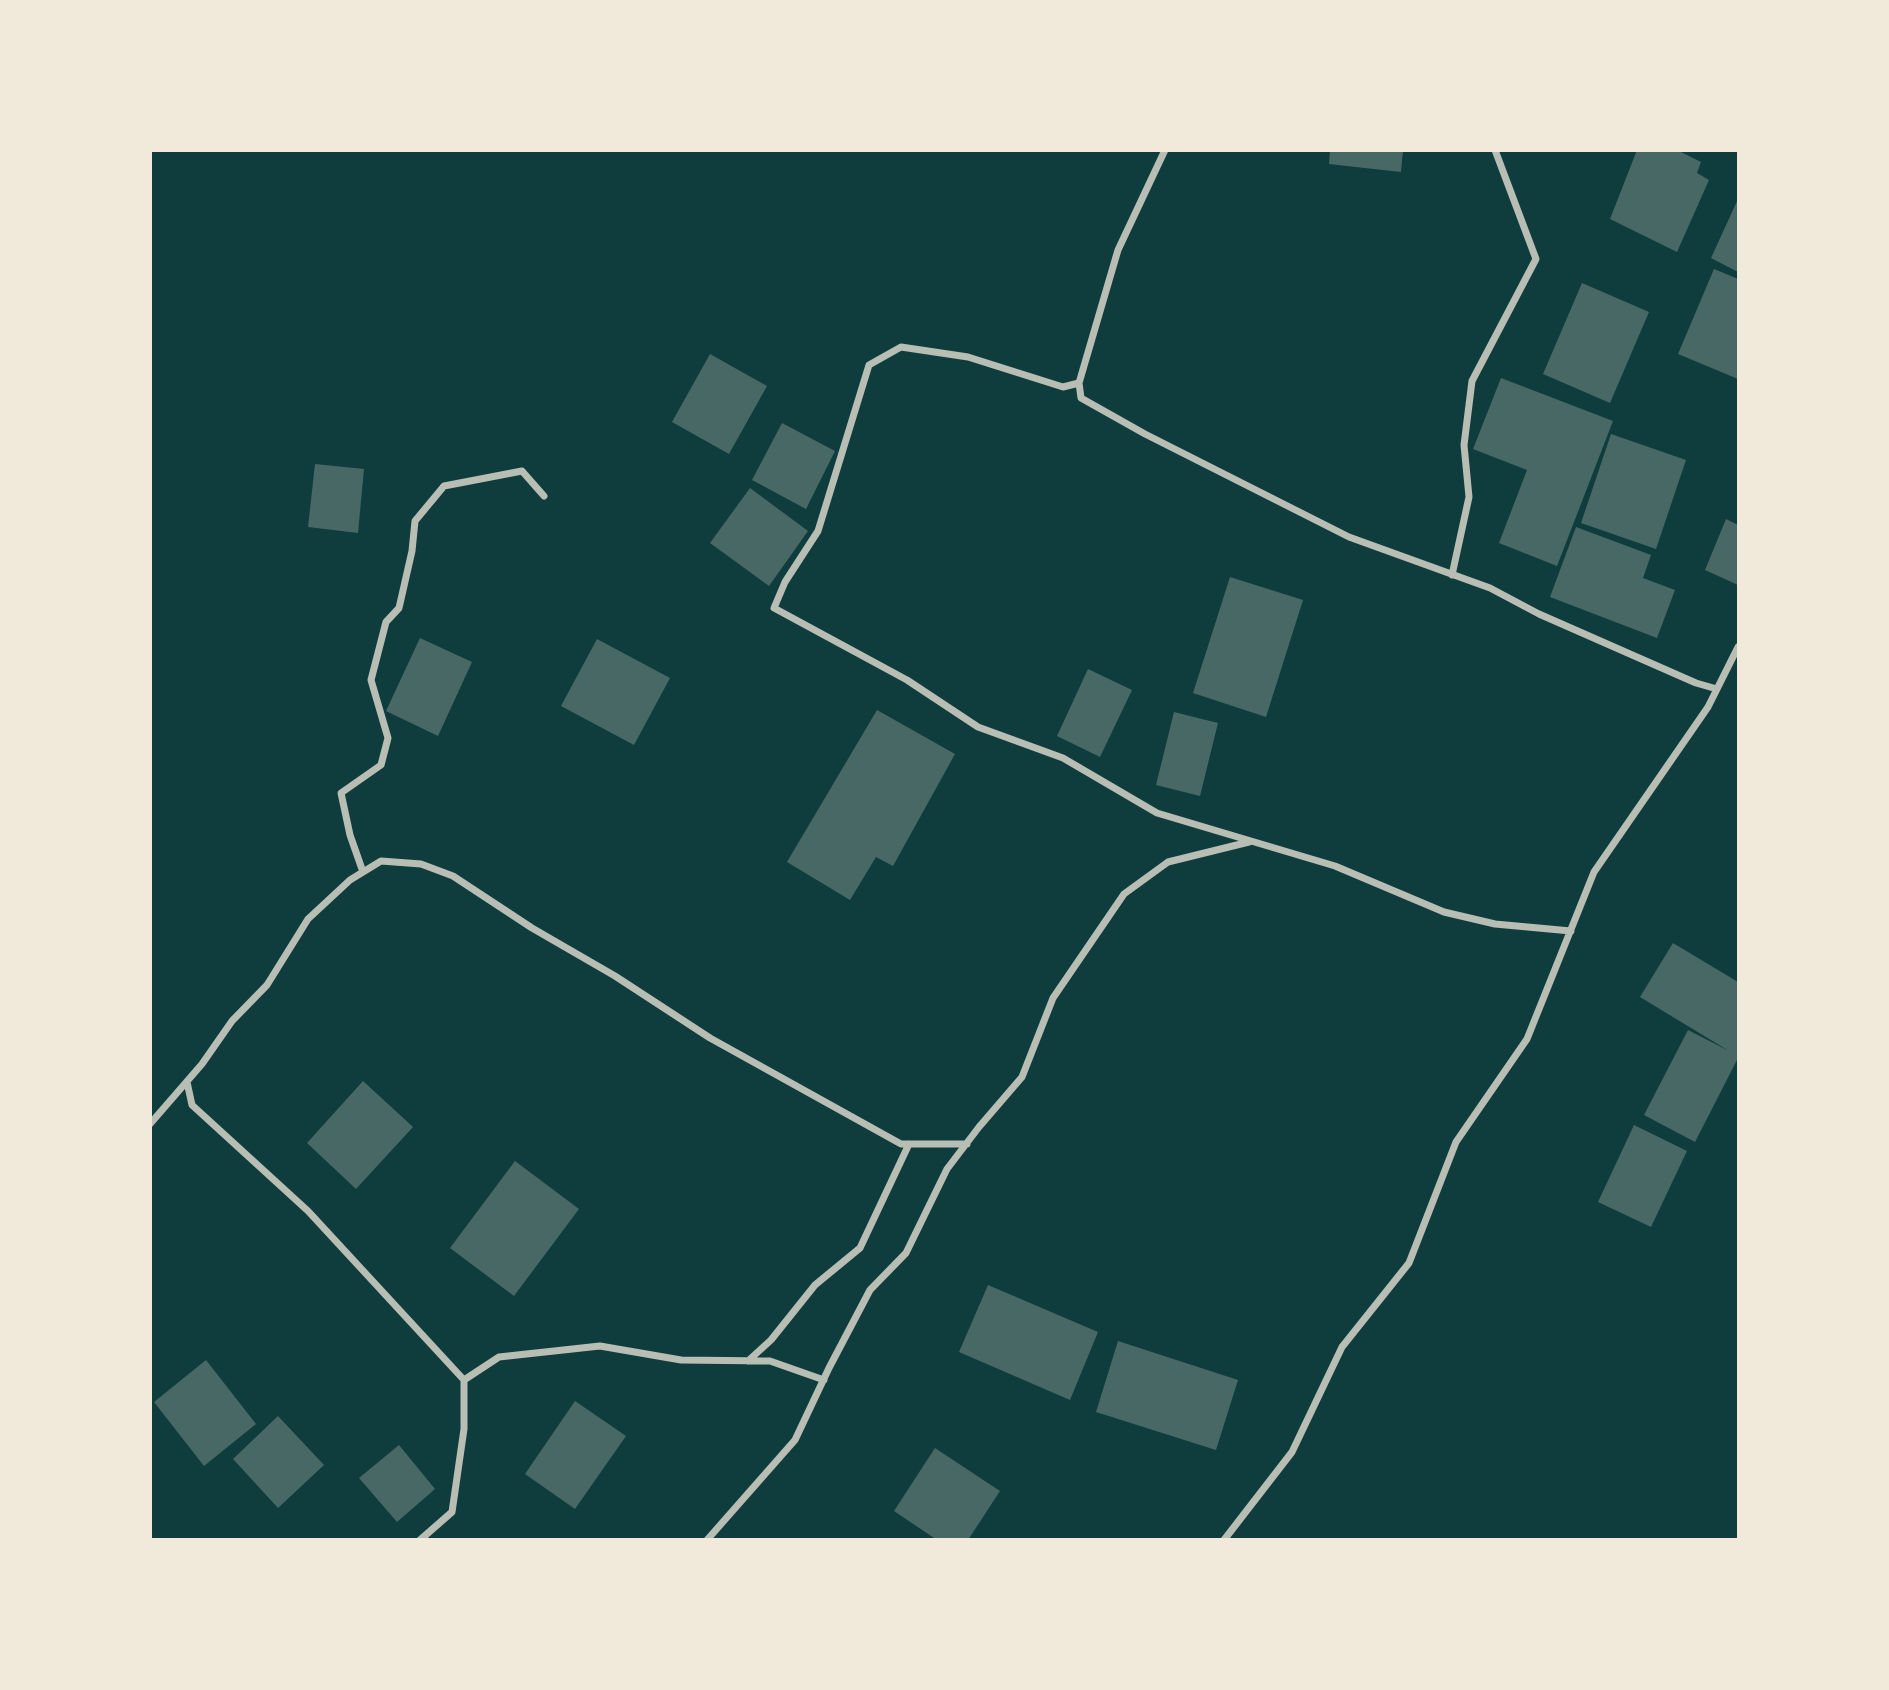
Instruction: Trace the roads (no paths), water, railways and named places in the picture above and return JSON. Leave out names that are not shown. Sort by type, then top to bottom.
[{"type":"street","points":[[1165,150],[1118,250],[1079,383],[1081,398],[1216,471],[1349,537],[1490,588],[1539,614],[1717,689]]},
{"type":"street","points":[[1452,575],[1469,497],[1464,445],[1472,380],[1536,259],[1495,150]]},
{"type":"street","points":[[1079,383],[1063,387],[968,357],[901,346],[869,365],[818,531],[785,582],[774,608],[907,680],[978,727],[1063,758],[1157,813],[1335,866],[1444,912],[1495,924],[1571,931]]},
{"type":"street","points":[[363,872],[341,793],[381,765],[388,738],[371,680],[386,622],[399,608],[412,551],[415,520],[444,486],[483,478],[523,471],[544,496]]},
{"type":"street","points":[[1224,1539],[1292,1451],[1342,1347],[1409,1263],[1457,1142],[1527,1039],[1594,872],[1708,707],[1738,647]]},
{"type":"street","points":[[707,1539],[795,1440],[870,1290],[906,1253],[947,1170],[1022,1077],[1053,998],[1124,894],[1168,862],[1252,841]]},
{"type":"street","points":[[150,1124],[187,1082],[232,1021],[267,985],[308,919],[350,880],[381,861],[421,864],[453,876],[710,1038],[901,1144],[967,1144]]},
{"type":"street","points":[[187,1082],[192,1105],[308,1211],[464,1380],[464,1429],[452,1512],[420,1539]]},
{"type":"street","points":[[748,1361],[771,1340],[816,1285],[860,1248],[909,1144]]},
{"type":"street","points":[[464,1380],[499,1356],[600,1346],[681,1360],[770,1361],[824,1380]]}]
